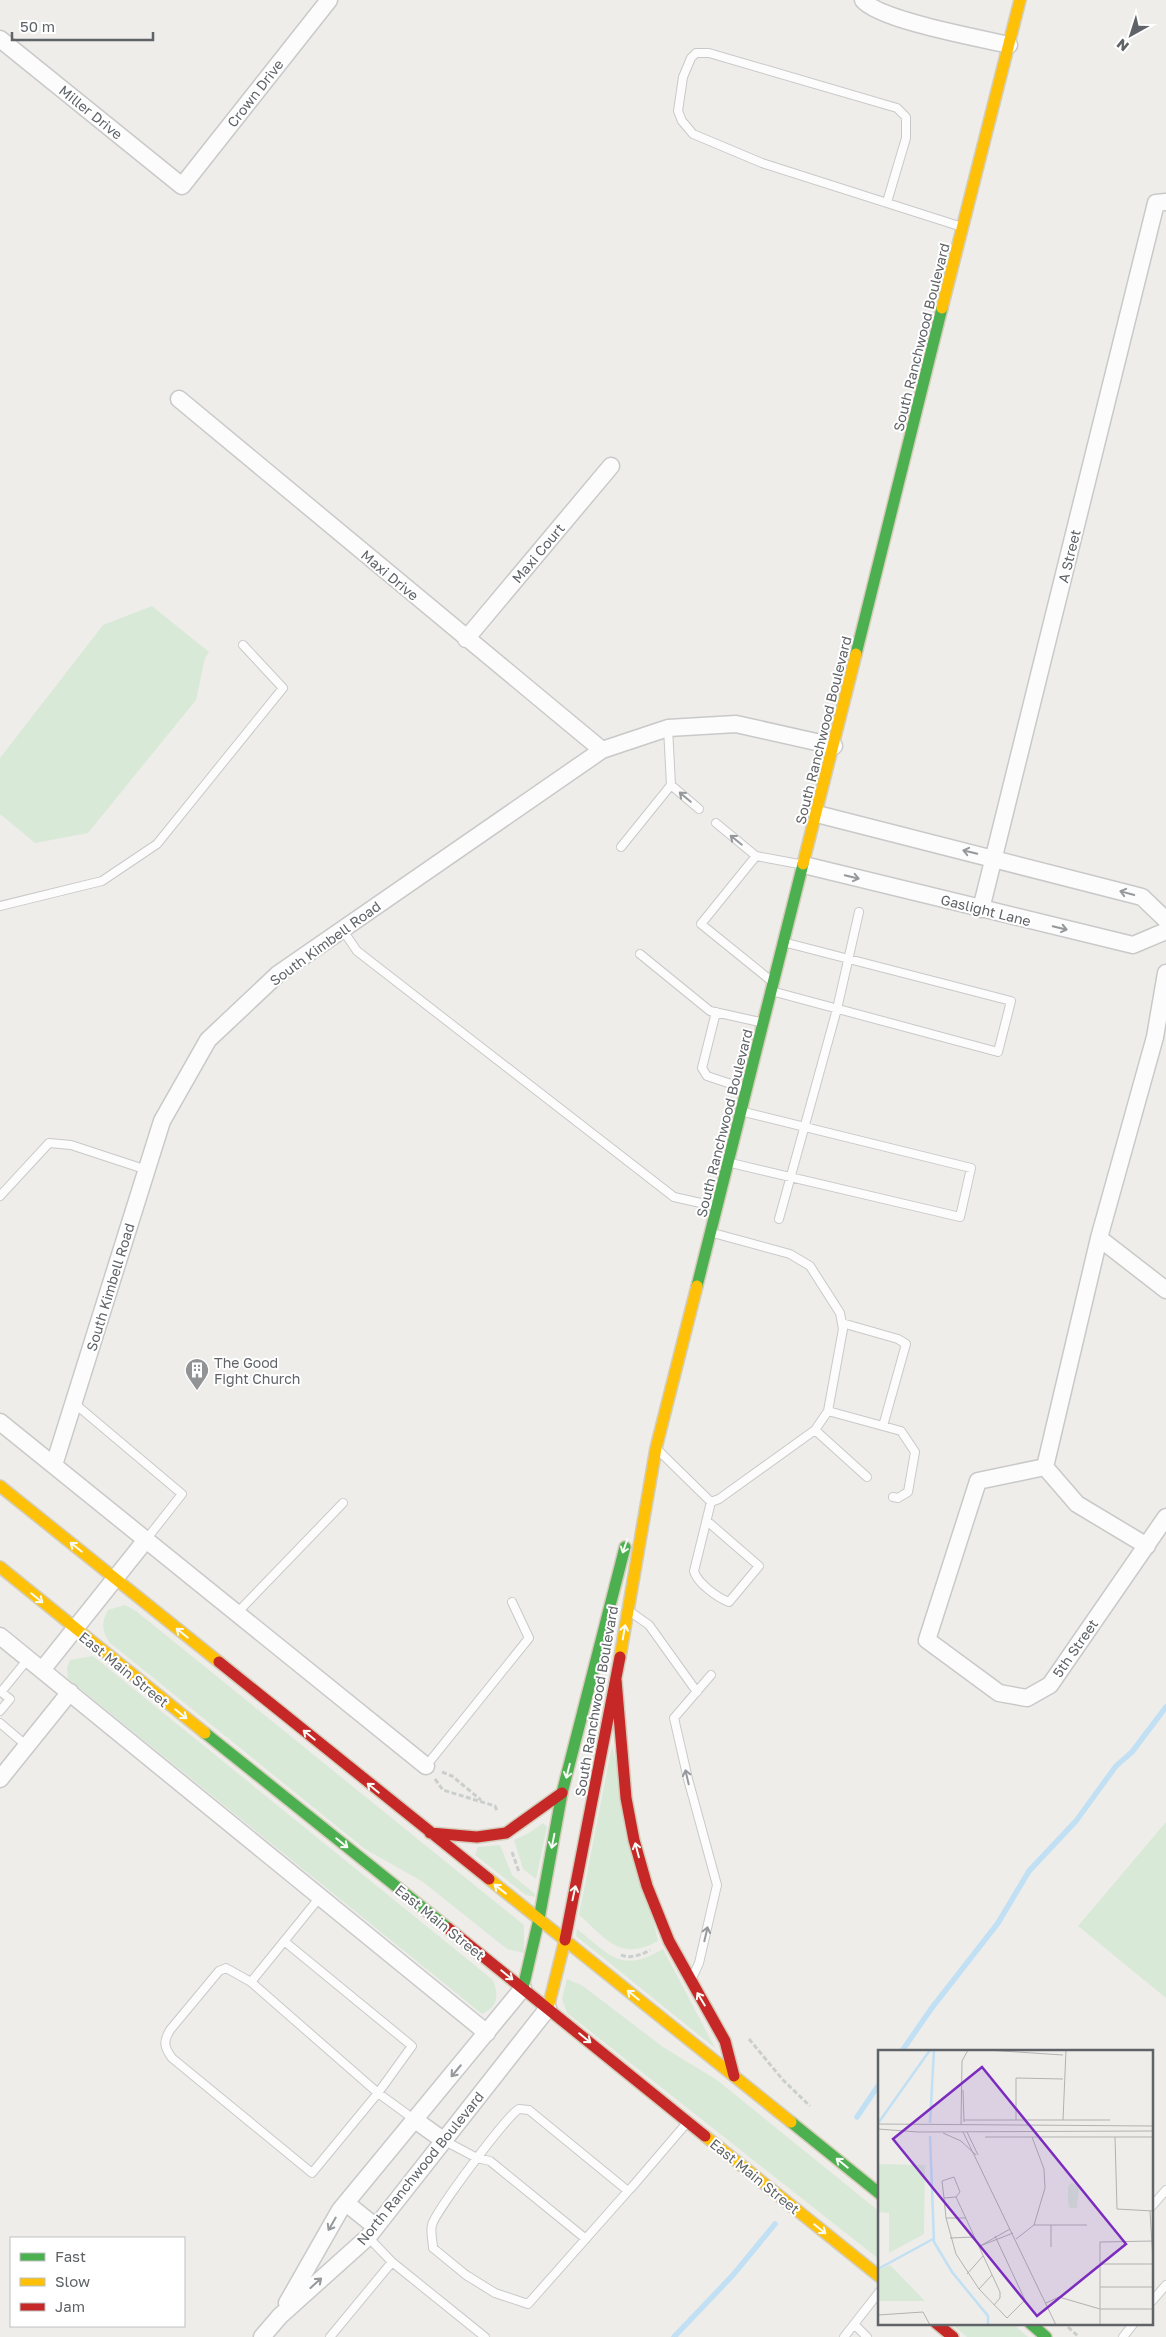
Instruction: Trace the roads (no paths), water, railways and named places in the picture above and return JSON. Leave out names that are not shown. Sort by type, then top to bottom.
[{"type":"main road","name":"South Ranchwood Boulevard","points":[[548,2008],[565,1940],[616,1680],[656,1448],[774,987],[1020,0]]},
{"type":"main road","name":"South Ranchwood Boulevard","points":[[522,1988],[539,1919],[562,1793],[621,1559],[652,1467]]},
{"type":"main road","points":[[0,1486],[878,2192]]},
{"type":"main road","name":"East Main Street","points":[[0,1568],[878,2275]]},
{"type":"main road","points":[[616,1680],[626,1798],[634,1840],[647,1886],[669,1941],[726,2041],[734,2076]]},
{"type":"main road","points":[[430,1833],[477,1838],[506,1833],[562,1793]]},
{"type":"main road","points":[[937,2324],[948,2335]]},
{"type":"main road","points":[[1032,2324],[1046,2333]]},
{"type":"street","points":[[863,0],[869,7],[892,16],[1009,45]]},
{"type":"street","name":"Crown Drive","points":[[182,186],[324,2]]},
{"type":"street","name":"Miller Drive","points":[[0,39],[182,186]]},
{"type":"street","name":"A Street","points":[[981,909],[1161,202]]},
{"type":"street","name":"Maxi Drive","points":[[179,400],[602,750]]},
{"type":"street","name":"Maxi Court","points":[[466,639],[611,466]]},
{"type":"street","name":"South Kimbell Road","points":[[54,1465],[162,1120],[208,1040],[278,974],[602,750],[668,728],[736,724],[834,746]]},
{"type":"street","points":[[817,814],[1142,897],[1166,920]]},
{"type":"street","name":"Gaslight Lane","points":[[804,865],[1132,945],[1166,931]]},
{"type":"street","points":[[1147,1546],[1078,1504],[1045,1467],[1099,1238],[1161,1042],[1166,973]]},
{"type":"street","points":[[1099,1238],[1166,1290]]},
{"type":"street","points":[[0,1422],[426,1766]]},
{"type":"street","name":"5th Street","points":[[1045,1467],[978,1481],[927,1640],[1000,1694],[1027,1698],[1050,1685],[1166,1517]]},
{"type":"street","points":[[42,1670],[145,1541]]},
{"type":"street","points":[[0,1636],[486,2033]]},
{"type":"street","points":[[0,1779],[70,1692]]},
{"type":"street","name":"North Ranchwood Boulevard","points":[[280,2316],[346,2203],[522,1988]]},
{"type":"street","name":"North Ranchwood Boulevard","points":[[262,2337],[280,2316],[372,2232],[548,2008]]},
{"type":"street","points":[[415,2120],[443,2140]]},
{"type":"street","points":[[346,2203],[372,2232]]},
{"type":"lane","points":[[887,202],[906,138],[906,117],[897,108],[709,53],[696,53],[690,58],[683,77],[678,111],[682,121],[693,134],[762,163],[963,228]]},
{"type":"lane","points":[[0,906],[102,881],[157,844],[283,688],[243,645]]},
{"type":"lane","points":[[622,847],[671,785],[668,728]]},
{"type":"lane","points":[[671,785],[699,809]]},
{"type":"lane","points":[[716,823],[756,856],[804,865]]},
{"type":"lane","points":[[756,856],[701,924],[774,987],[837,1009],[998,1052],[1011,1001],[785,943]]},
{"type":"lane","points":[[780,1220],[837,1009],[858,912]]},
{"type":"lane","points":[[342,929],[357,950],[674,1197],[718,1207]]},
{"type":"lane","points":[[640,954],[710,1011],[764,1023]]},
{"type":"lane","points":[[716,1012],[702,1068],[707,1076],[747,1089]]},
{"type":"lane","points":[[729,1163],[960,1217],[971,1168],[742,1112]]},
{"type":"lane","points":[[0,1196],[49,1143],[71,1144],[147,1170]]},
{"type":"lane","points":[[711,1233],[790,1254],[810,1266],[840,1313],[843,1329],[828,1411],[815,1430],[718,1499],[711,1502]]},
{"type":"lane","points":[[842,1323],[898,1339],[906,1344],[883,1426]]},
{"type":"lane","points":[[74,1403],[182,1494],[145,1541]]},
{"type":"lane","points":[[828,1411],[901,1431],[915,1452],[908,1492],[898,1498],[892,1497]]},
{"type":"lane","points":[[815,1430],[867,1477]]},
{"type":"lane","points":[[656,1448],[711,1502]]},
{"type":"lane","points":[[707,1521],[759,1566],[728,1602],[695,1577],[694,1571],[711,1502]]},
{"type":"lane","points":[[236,1614],[343,1503]]},
{"type":"lane","points":[[426,1766],[529,1638],[512,1602]]},
{"type":"lane","points":[[628,1611],[649,1625],[697,1692]]},
{"type":"lane","points":[[0,1711],[10,1699],[1,1691],[28,1659]]},
{"type":"lane","points":[[690,1980],[699,1964],[717,1885],[688,1779],[674,1718],[712,1675]]},
{"type":"lane","points":[[0,1723],[27,1746]]},
{"type":"lane","points":[[251,1982],[320,1897]]},
{"type":"lane","points":[[284,1941],[412,2046],[378,2093],[312,2173],[172,2058],[165,2049],[164,2041],[170,2030],[219,1971],[226,1968],[251,1982],[378,2093],[415,2120]]},
{"type":"lane","points":[[628,2191],[529,2110],[524,2108],[510,2115],[477,2158],[432,2225],[433,2248],[466,2275],[495,2293],[528,2304],[586,2239],[628,2191],[688,2122]]},
{"type":"lane","points":[[443,2140],[477,2158],[490,2161],[586,2239]]},
{"type":"lane","points":[[1154,2204],[1166,2190]]},
{"type":"lane","points":[[372,2232],[392,2262],[485,2337]]},
{"type":"lane","points":[[330,2337],[392,2262]]},
{"type":"lane","points":[[1154,2299],[1166,2284]]},
{"type":"lane","points":[[844,2337],[878,2294]]},
{"type":"lane","points":[[854,2324],[867,2337]]},
{"type":"lane","points":[[1123,2337],[1133,2324]]},
{"type":"waterway","points":[[903,2050],[931,2009],[998,1923],[1029,1871],[1076,1821],[1116,1766],[1132,1752],[1166,1707]]},
{"type":"waterway","points":[[857,2117],[878,2086]]},
{"type":"waterway","points":[[674,2337],[733,2275],[775,2224]]},
{"type":"place","name":"The Good Fight Church","points":[[197,1391]]}]
